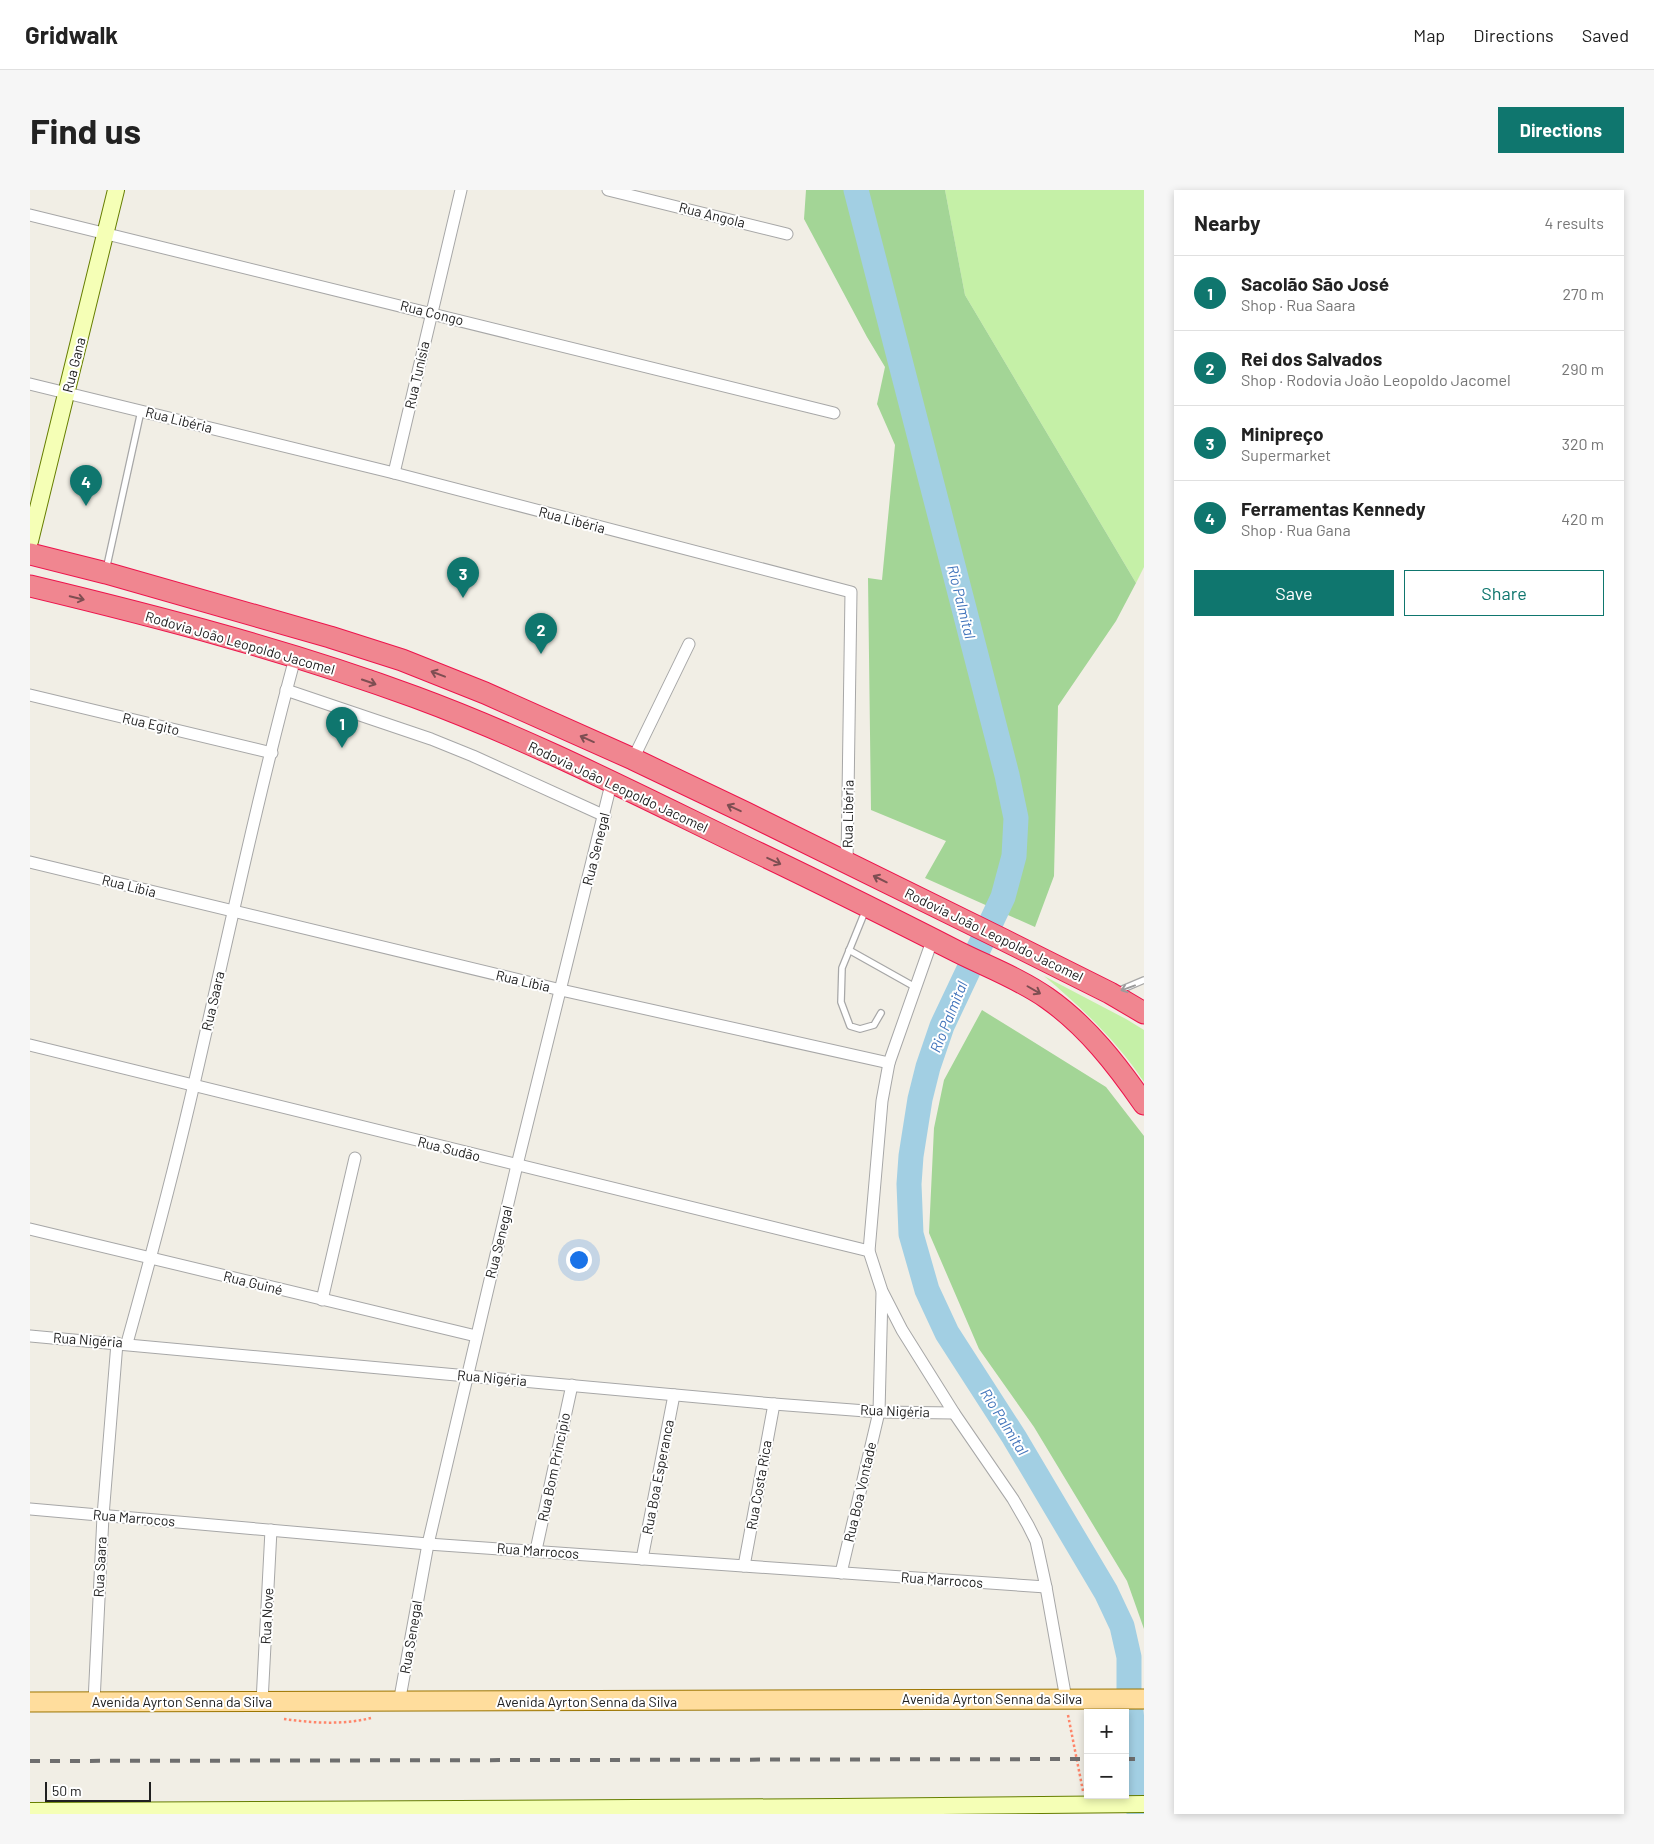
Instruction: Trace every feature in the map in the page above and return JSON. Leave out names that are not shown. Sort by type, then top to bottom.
[{"type":"highway","name":"Rodovia João Leopoldo Jacomel","points":[[30,554],[106,573],[266,618],[402,660],[486,693],[633,759],[971,923],[1110,993],[1144,1013]]},
{"type":"highway","name":"Rodovia João Leopoldo Jacomel","points":[[30,586],[155,617],[295,658],[414,697],[480,723],[867,905],[1046,998],[1068,1015],[1100,1045],[1144,1104]]},
{"type":"main road","name":"Avenida Ayrton Senna da Silva","points":[[30,1702],[399,1703],[1144,1699]]},
{"type":"street","name":"Rua Gana","points":[[30,541],[116,190]]},
{"type":"street","name":"Rua Tunísia","points":[[394,473],[461,190]]},
{"type":"street","name":"Rua Angola","points":[[608,190],[787,234]]},
{"type":"street","name":"Rua Congo","points":[[30,215],[834,413]]},
{"type":"street","name":"Rua Libéria","points":[[30,384],[394,473],[851,592],[847,863]]},
{"type":"street","points":[[633,759],[689,644]]},
{"type":"street","name":"Rua Saara","points":[[94,1702],[103,1516],[122,1343],[150,1258],[194,1085],[233,911],[295,658]]},
{"type":"street","points":[[286,690],[465,752],[605,816]]},
{"type":"street","name":"Rua Egito","points":[[30,695],[272,753]]},
{"type":"street","name":"Rua Senegal","points":[[399,1703],[428,1544],[517,1165],[605,816],[611,784]]},
{"type":"street","name":"Rua Líbia","points":[[30,862],[561,990],[888,1063]]},
{"type":"street","points":[[933,938],[888,1063],[882,1101],[869,1251],[882,1291],[920,1360],[1013,1499],[1036,1541],[1066,1699]]},
{"type":"street","name":"Rua Sudão","points":[[30,1045],[869,1251]]},
{"type":"street","points":[[322,1300],[355,1158]]},
{"type":"street","name":"Rua Guiné","points":[[30,1229],[476,1336]]},
{"type":"street","name":"Rua Boa Vontade","points":[[842,1573],[879,1412],[882,1291]]},
{"type":"street","name":"Rua Nigéria","points":[[30,1336],[774,1404],[879,1412],[954,1413]]},
{"type":"street","name":"Rua Bom Principio","points":[[536,1550],[572,1385]]},
{"type":"street","name":"Rua Boa Esperanca","points":[[642,1559],[674,1395]]},
{"type":"street","name":"Rua Costa Rica","points":[[744,1566],[774,1404]]},
{"type":"street","name":"Rua Marrocos","points":[[30,1509],[428,1544],[536,1550],[1046,1587]]},
{"type":"street","name":"Rua Nove","points":[[262,1702],[271,1530]]},
{"type":"street","points":[[30,1811],[837,1811],[1085,1809],[1114,1804],[1144,1804]]},
{"type":"lane","points":[[106,573],[141,411]]},
{"type":"lane","points":[[867,905],[842,968],[841,1002],[850,1026],[860,1029],[874,1025],[881,1014]]},
{"type":"lane","points":[[849,950],[915,987]]},
{"type":"lane","points":[[1110,993],[1129,988],[1144,980]]},
{"type":"path","points":[[1066,1699],[1085,1809]]},
{"type":"green space","points":[[806,190],[945,190],[965,295],[1136,583],[1116,621],[1058,706],[1054,876],[1035,927],[925,878],[946,841],[871,810],[868,578],[882,580],[895,445],[877,404],[885,367],[804,219]]},
{"type":"green space","points":[[945,190],[1144,190],[1144,567],[1136,583],[965,295]]},
{"type":"green space","points":[[1044,976],[1144,1030],[1144,1082],[1098,1025]]},
{"type":"green space","points":[[982,1010],[1106,1087],[1144,1136],[1144,1629],[1127,1581],[1034,1427],[979,1349],[929,1233],[934,1128],[944,1080]]},
{"type":"waterway","name":"Rio Palmital","points":[[856,190],[1007,775],[1016,818],[1014,856],[1003,897],[942,1026],[928,1067],[920,1099],[911,1156],[909,1184],[911,1234],[927,1290],[947,1333],[1014,1437],[1106,1592],[1122,1626],[1129,1657],[1129,1691],[1139,1791],[1139,1814]]},
{"type":"railway","points":[[30,1761],[1084,1759]]},
{"type":"railway","points":[[1129,1759],[1144,1759]]},
{"type":"place","name":"Ferramentas Kennedy","points":[[86,506]]},
{"type":"place","name":"Minipreço","points":[[463,598]]},
{"type":"place","name":"Rei dos Salvados","points":[[541,654]]},
{"type":"place","name":"Sacolão São José","points":[[342,748]]}]
